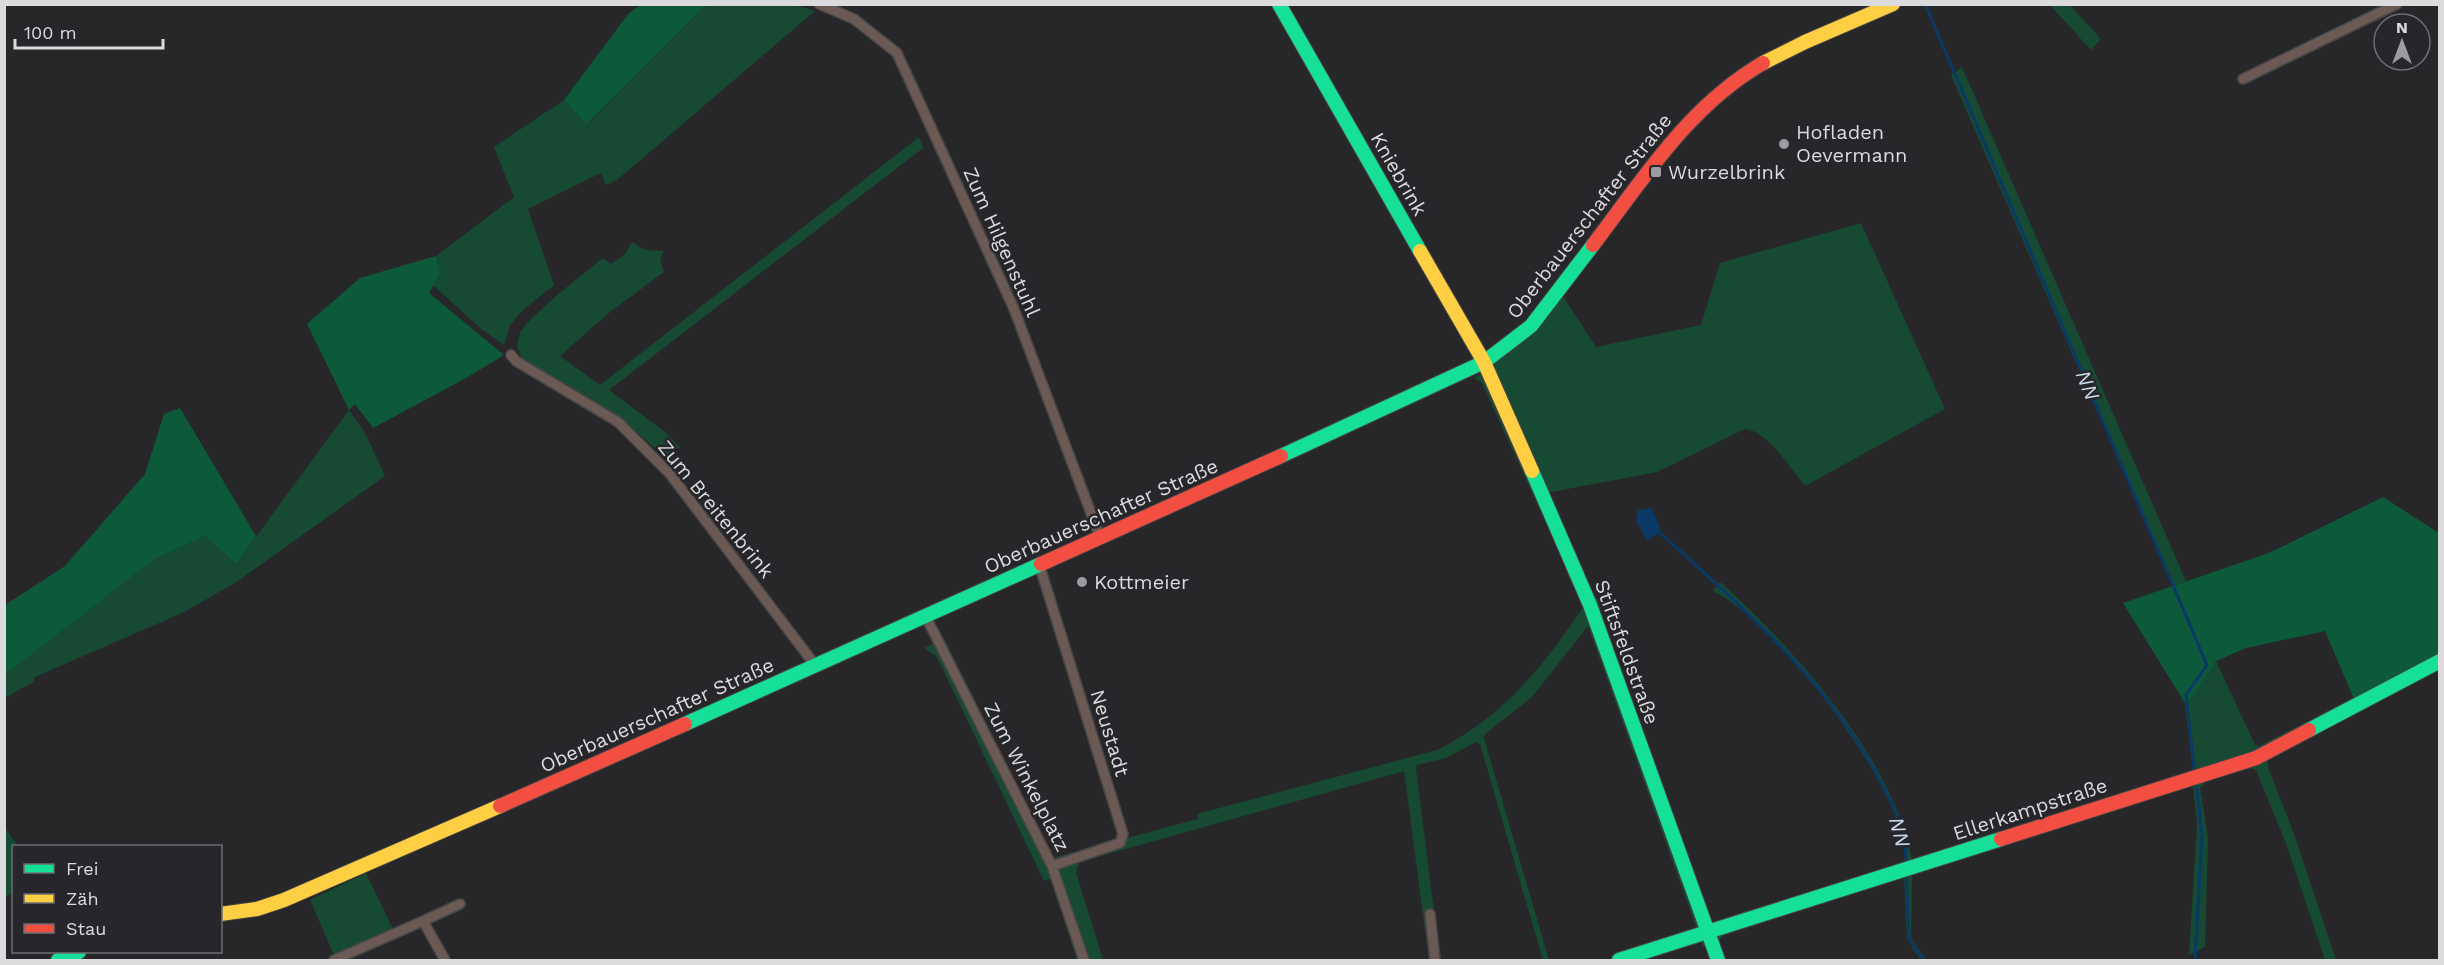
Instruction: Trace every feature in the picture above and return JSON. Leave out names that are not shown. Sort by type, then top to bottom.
[{"type":"main road","name":"Kniebrink","points":[[1280,4],[1484,362]]},
{"type":"main road","name":"Oberbauerschafter Straße","points":[[222,914],[258,909],[284,900],[583,770],[1412,397],[1484,362],[1531,326],[1681,129],[1710,100],[1725,87],[1765,62],[1893,4]]},
{"type":"main road","name":"Stiftsfeldstraße","points":[[1484,362],[1590,605],[1718,960]]},
{"type":"main road","name":"Ellerkampstraße","points":[[1618,960],[2256,758],[2439,660]]},
{"type":"main road","points":[[58,960],[74,953]]},
{"type":"street","name":"Zum Hilgenstuhl","points":[[819,4],[854,20],[897,53],[1014,309],[1100,537]]},
{"type":"street","points":[[2243,79],[2397,4]]},
{"type":"street","name":"Zum Breitenbrink","points":[[511,356],[618,422],[670,474],[815,664]]},
{"type":"street","name":"Neustadt","points":[[1040,564],[1123,834],[1120,843],[1052,866]]},
{"type":"street","name":"Zum Winkelplatz","points":[[925,615],[1052,866],[1084,960]]},
{"type":"street","points":[[334,960],[460,904]]},
{"type":"street","points":[[1430,915],[1435,960]]},
{"type":"street","points":[[423,921],[445,960]]},
{"type":"green space","points":[[642,4],[706,5],[587,124],[564,100],[629,13]]},
{"type":"green space","points":[[706,5],[795,5],[815,11],[617,180],[606,185],[601,173],[528,209],[554,285],[523,310],[510,325],[504,345],[481,329],[433,285],[440,273],[436,256],[514,197],[494,147],[564,100],[588,124]]},
{"type":"green space","points":[[2050,5],[2070,5],[2101,39],[2091,50]]},
{"type":"green space","points":[[1962,67],[2186,581],[2173,586],[1951,75]]},
{"type":"green space","points":[[919,137],[923,148],[609,390],[665,432],[680,447],[664,456],[630,426],[585,395],[522,359],[517,346],[520,332],[557,295],[603,258],[611,264],[625,254],[632,242],[645,250],[664,251],[660,259],[664,272],[610,312],[560,356],[600,385]]},
{"type":"green space","points":[[1861,223],[1945,409],[1805,486],[1770,443],[1762,436],[1745,429],[1657,472],[1546,493],[1591,593],[1605,607],[1601,607],[1599,613],[1709,917],[1713,922],[1721,923],[1907,861],[1896,819],[1882,786],[1842,723],[1817,689],[1764,629],[1713,591],[1720,582],[1749,609],[1809,673],[1863,745],[1885,783],[1914,861],[2193,771],[2185,703],[2188,703],[2216,661],[2255,745],[2259,746],[2439,654],[2440,670],[2268,761],[2268,767],[2294,834],[2336,960],[2325,960],[2285,841],[2256,770],[2250,768],[2206,781],[2200,788],[2208,838],[2205,947],[2189,955],[2197,824],[2193,785],[1912,873],[1911,938],[1926,960],[1920,960],[1907,938],[1904,876],[1729,933],[1721,937],[1719,944],[1725,960],[1711,960],[1703,946],[1588,626],[1532,697],[1485,734],[1484,738],[1549,960],[1543,960],[1480,744],[1476,742],[1446,758],[1417,765],[1416,769],[1440,960],[1429,960],[1404,771],[1079,862],[1076,873],[1103,960],[1077,960],[1051,878],[1044,881],[937,657],[924,648],[944,639],[1052,858],[1198,819],[1197,814],[1437,750],[1460,737],[1502,706],[1537,669],[1584,606],[1482,383],[1474,378],[1521,340],[1562,295],[1596,347],[1701,325],[1720,263]]},
{"type":"green space","points":[[436,256],[440,273],[429,293],[504,355],[373,428],[355,404],[349,410],[307,324],[360,278]]},
{"type":"green space","points":[[180,408],[256,536],[236,564],[205,536],[155,559],[5,675],[5,605],[65,566],[145,474],[164,414]]},
{"type":"green space","points":[[349,410],[365,433],[385,476],[235,583],[182,613],[35,677],[33,682],[5,698],[5,675],[155,559],[205,536],[236,564]]},
{"type":"green space","points":[[2383,497],[2439,533],[2439,654],[2354,699],[2325,631],[2246,648],[2216,661],[2188,703],[2185,703],[2123,603],[2269,553]]},
{"type":"green space","points":[[5,828],[17,845],[12,845],[12,893],[5,898]]},
{"type":"green space","points":[[366,873],[393,929],[334,955],[310,900]]},
{"type":"water","points":[[1652,508],[1661,531],[1647,541],[1636,520],[1638,510]]},
{"type":"waterway","name":"NN","points":[[1925,4],[2207,665],[2186,695],[2194,768]]},
{"type":"waterway","name":"NN","points":[[1659,532],[1783,649],[1838,714],[1862,749],[1892,804],[1902,831],[1906,859]]},
{"type":"waterway","name":"NN","points":[[2195,960],[2202,834],[2196,782]]},
{"type":"waterway","name":"NN","points":[[1906,876],[1909,938],[1923,960]]},
{"type":"traffic: fast","points":[[1279,4],[1420,251]]},
{"type":"traffic: fast","points":[[1281,456],[1484,362],[1531,326],[1593,245]]},
{"type":"traffic: fast","points":[[1532,471],[1590,605],[1718,960]]},
{"type":"traffic: fast","points":[[685,724],[1041,564]]},
{"type":"traffic: fast","points":[[2309,730],[2440,661]]},
{"type":"traffic: fast","points":[[1619,960],[2001,839]]},
{"type":"traffic: fast","points":[[58,960],[76,953]]},
{"type":"traffic: slow","points":[[1763,63],[1893,4]]},
{"type":"traffic: slow","points":[[1420,251],[1484,362],[1532,471]]},
{"type":"traffic: slow","points":[[222,914],[257,909],[284,900],[500,806]]},
{"type":"traffic: jam","points":[[1593,245],[1650,169],[1690,122],[1712,100],[1763,63]]},
{"type":"traffic: jam","points":[[1041,564],[1281,456]]},
{"type":"traffic: jam","points":[[500,806],[685,724]]},
{"type":"traffic: jam","points":[[2001,839],[2256,758],[2309,730]]},
{"type":"place","name":"Hofladen Oevermann","points":[[1784,144]]},
{"type":"place","name":"Wurzelbrink","points":[[1656,172]]},
{"type":"place","name":"Kottmeier","points":[[1082,582]]}]
